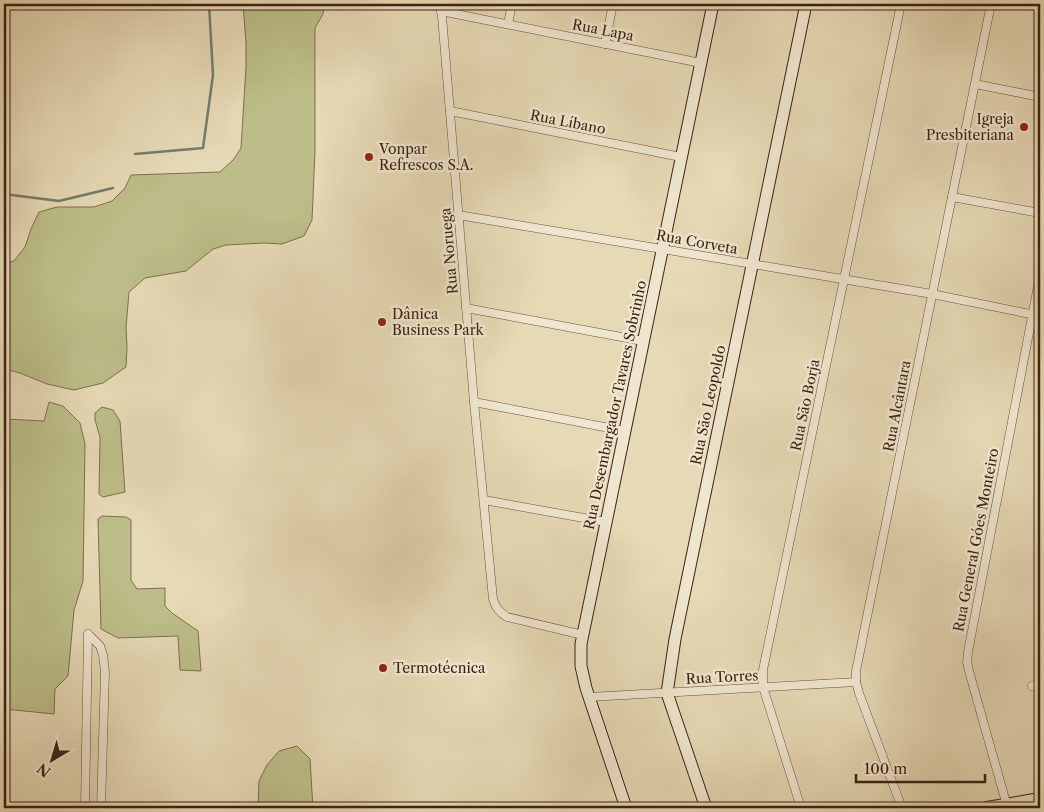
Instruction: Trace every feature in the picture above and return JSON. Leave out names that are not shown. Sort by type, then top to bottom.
[{"type":"main road","points":[[988,808],[1007,807],[1040,799]]},
{"type":"street","points":[[508,24],[512,4]]},
{"type":"street","points":[[605,44],[613,4]]},
{"type":"street","name":"Rua Desembargador Tavares Sobrinho","points":[[626,808],[589,697],[580,655],[713,4]]},
{"type":"street","name":"Rua São Leopoldo","points":[[706,808],[667,692],[677,630],[806,4]]},
{"type":"street","name":"Rua São Borja","points":[[801,808],[763,687],[763,670],[901,4]]},
{"type":"street","name":"Rua Alcântara","points":[[902,808],[859,693],[856,671],[991,4]]},
{"type":"street","name":"Rua Lapa","points":[[441,7],[508,24],[700,62]]},
{"type":"street","name":"Rua Noruega","points":[[441,7],[474,402],[494,599],[496,607],[501,613],[515,619],[583,635]]},
{"type":"street","points":[[975,84],[1040,97]]},
{"type":"street","name":"Rua Líbano","points":[[450,111],[681,158]]},
{"type":"street","points":[[952,197],[1040,213]]},
{"type":"street","name":"Rua Corveta","points":[[458,215],[932,294],[1036,315]]},
{"type":"street","name":"Rua General Góes Monteiro","points":[[1007,807],[967,662],[1036,315],[1040,275]]},
{"type":"street","points":[[466,308],[643,341]]},
{"type":"street","points":[[474,402],[625,431]]},
{"type":"street","points":[[484,500],[606,522]]},
{"type":"street","points":[[85,808],[88,634],[100,646],[105,672],[101,808]]},
{"type":"street","name":"Rua Torres","points":[[589,697],[856,682]]},
{"type":"street","points":[[86,746],[102,747]]},
{"type":"green space","points":[[243,4],[324,4],[323,14],[315,28],[315,151],[312,220],[304,236],[282,244],[226,245],[213,249],[186,271],[145,278],[129,292],[126,328],[126,367],[103,383],[74,390],[47,384],[4,369],[4,264],[14,261],[25,247],[39,212],[57,207],[94,207],[112,201],[125,188],[131,175],[220,172],[233,160],[241,148],[246,67]]},
{"type":"green space","points":[[364,4],[424,4],[425,7]]},
{"type":"green space","points":[[49,402],[63,406],[80,423],[85,444],[83,581],[74,610],[68,676],[55,689],[54,714],[4,709],[4,419],[44,421]]},
{"type":"green space","points":[[102,407],[113,410],[120,421],[125,492],[103,497],[99,494],[100,437],[95,420],[95,413]]},
{"type":"green space","points":[[102,516],[126,517],[131,520],[131,580],[137,589],[165,588],[165,606],[198,631],[201,671],[180,670],[178,636],[118,638],[101,629],[98,519]]},
{"type":"green space","points":[[297,746],[310,759],[313,808],[258,808],[259,781],[267,765],[279,751]]},
{"type":"waterway","points":[[135,154],[203,148],[213,75],[209,4]]},
{"type":"waterway","points":[[4,194],[59,201],[113,188]]},
{"type":"place","name":"Igreja Presbiteriana","points":[[1024,127]]},
{"type":"place","name":"Vonpar Refrescos S.A.","points":[[369,157]]},
{"type":"place","name":"Dânica Business Park","points":[[382,322]]},
{"type":"place","name":"Termotécnica","points":[[383,668]]}]
